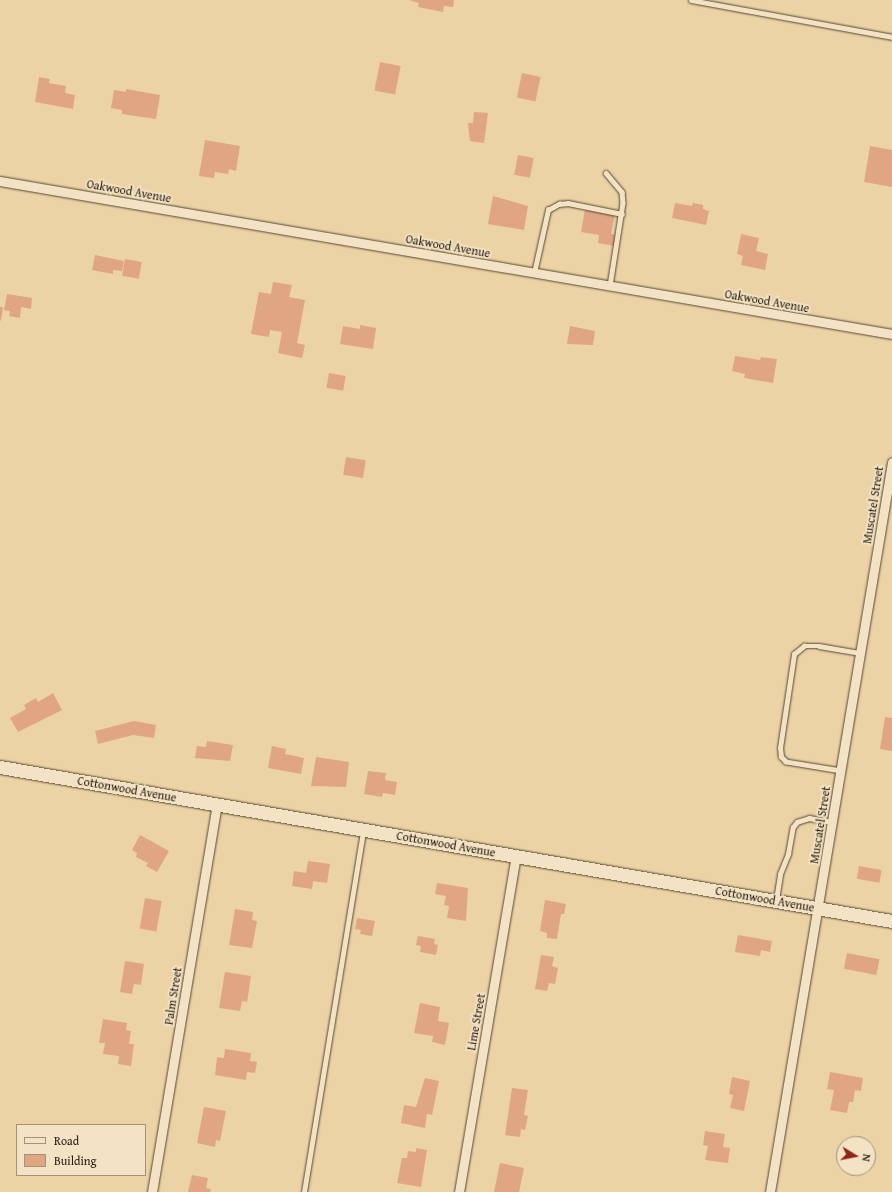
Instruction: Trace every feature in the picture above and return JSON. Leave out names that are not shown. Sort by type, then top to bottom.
[{"type":"street","name":"Oakwood Avenue","points":[[0,181],[892,334]]},
{"type":"street","name":"Muscatel Street","points":[[770,1192],[892,462]]},
{"type":"street","name":"Cottonwood Avenue","points":[[0,767],[892,921]]},
{"type":"street","name":"Palm Street","points":[[152,1192],[217,804]]},
{"type":"street","name":"Lime Street","points":[[459,1192],[516,856]]},
{"type":"lane","points":[[691,0],[892,37]]},
{"type":"lane","points":[[606,173],[622,192],[622,214],[610,286]]},
{"type":"lane","points":[[534,273],[548,210],[559,204],[568,203],[622,214]]},
{"type":"lane","points":[[841,771],[786,762],[781,757],[780,748],[794,654],[797,649],[812,646],[860,653]]},
{"type":"lane","points":[[776,901],[780,874],[788,854],[793,827],[797,822],[809,818],[832,822]]},
{"type":"lane","points":[[304,1192],[364,830]]},
{"type":"building","points":[[409,0],[454,0],[453,7],[444,6],[443,12],[418,7],[419,3]]},
{"type":"building","points":[[380,62],[401,66],[395,94],[374,90]]},
{"type":"building","points":[[522,73],[541,77],[535,101],[517,97]]},
{"type":"building","points":[[39,77],[50,79],[49,83],[66,86],[65,93],[75,95],[73,109],[35,102]]},
{"type":"building","points":[[126,89],[160,95],[156,119],[122,114],[122,110],[111,108],[114,90],[126,92]]},
{"type":"building","points":[[474,112],[488,113],[484,143],[470,141],[468,123],[473,123]]},
{"type":"building","points":[[205,140],[240,146],[236,171],[229,169],[228,174],[215,172],[214,178],[199,176]]},
{"type":"building","points":[[870,146],[892,150],[892,187],[864,182]]},
{"type":"building","points":[[518,155],[534,158],[530,178],[514,175]]},
{"type":"building","points":[[493,196],[528,206],[524,230],[488,224]]},
{"type":"building","points":[[675,203],[692,206],[693,203],[703,205],[703,209],[709,211],[706,225],[672,218]]},
{"type":"building","points":[[585,209],[615,214],[611,234],[616,235],[614,246],[598,243],[599,235],[581,232]]},
{"type":"building","points":[[741,234],[759,238],[756,251],[768,254],[765,270],[741,265],[743,256],[737,254]]},
{"type":"building","points":[[95,255],[124,261],[122,271],[113,270],[113,274],[92,270]]},
{"type":"building","points":[[125,259],[142,262],[139,279],[122,276]]},
{"type":"building","points":[[273,282],[292,285],[289,297],[305,300],[297,343],[305,345],[302,358],[278,353],[282,332],[270,330],[269,337],[251,334],[259,292],[271,294]]},
{"type":"building","points":[[7,294],[32,298],[31,309],[21,307],[20,318],[9,316],[10,311],[4,310]]},
{"type":"building","points":[[0,307],[3,307],[1,321],[0,320]]},
{"type":"building","points":[[360,325],[376,328],[373,349],[340,344],[343,326],[360,329]]},
{"type":"building","points":[[570,326],[595,331],[593,345],[567,344]]},
{"type":"building","points":[[735,356],[760,360],[761,357],[777,359],[773,383],[744,378],[745,374],[732,371]]},
{"type":"building","points":[[329,373],[346,376],[343,391],[326,388]]},
{"type":"building","points":[[346,457],[366,460],[363,478],[343,475]]},
{"type":"building","points":[[53,693],[62,710],[18,732],[10,718],[26,709],[24,705],[36,698],[38,702]]},
{"type":"building","points":[[885,717],[892,718],[892,751],[880,749]]},
{"type":"building","points":[[134,721],[156,725],[154,738],[133,735],[98,744],[95,731]]},
{"type":"building","points":[[207,741],[233,745],[230,761],[195,758],[197,746],[206,747]]},
{"type":"building","points":[[272,746],[286,749],[285,754],[304,758],[301,774],[268,768]]},
{"type":"building","points":[[316,757],[349,762],[346,787],[311,786]]},
{"type":"building","points":[[368,771],[386,773],[385,780],[397,782],[395,795],[383,793],[382,797],[364,794]]},
{"type":"building","points":[[140,835],[169,851],[157,872],[146,866],[148,863],[136,857],[137,853],[132,850]]},
{"type":"building","points":[[308,861],[330,864],[327,883],[313,881],[312,889],[292,886],[294,871],[306,873]]},
{"type":"building","points":[[859,866],[882,870],[879,883],[857,879]]},
{"type":"building","points":[[437,883],[468,888],[466,921],[447,918],[449,906],[444,905],[446,896],[435,894]]},
{"type":"building","points":[[145,898],[162,901],[156,931],[140,929]]},
{"type":"building","points":[[545,900],[566,904],[564,914],[561,914],[557,939],[547,938],[547,933],[540,931]]},
{"type":"building","points":[[235,909],[253,912],[252,920],[257,921],[252,948],[229,945]]},
{"type":"building","points":[[357,918],[375,921],[372,936],[360,934],[361,930],[355,929]]},
{"type":"building","points":[[738,935],[772,941],[770,952],[761,950],[760,956],[735,952]]},
{"type":"building","points":[[418,936],[435,939],[434,944],[438,945],[436,955],[420,952],[421,946],[416,945]]},
{"type":"building","points":[[847,953],[879,959],[876,975],[844,969]]},
{"type":"building","points":[[541,955],[554,957],[552,966],[558,968],[555,984],[549,983],[547,991],[535,989]]},
{"type":"building","points":[[125,961],[144,964],[141,985],[134,984],[132,994],[120,992]]},
{"type":"building","points":[[225,972],[251,976],[247,1002],[242,1001],[240,1011],[219,1008]]},
{"type":"building","points":[[420,1003],[440,1007],[438,1021],[449,1023],[445,1045],[432,1042],[433,1036],[414,1033]]},
{"type":"building","points":[[103,1019],[127,1023],[126,1030],[131,1031],[129,1044],[134,1044],[131,1066],[118,1064],[119,1056],[103,1054],[105,1043],[99,1043]]},
{"type":"building","points":[[225,1049],[251,1053],[250,1061],[257,1062],[255,1073],[247,1072],[246,1080],[215,1075],[217,1057],[224,1058]]},
{"type":"building","points":[[830,1072],[863,1078],[861,1091],[855,1090],[853,1102],[849,1102],[847,1113],[830,1110],[834,1090],[827,1089]]},
{"type":"building","points":[[732,1077],[750,1081],[744,1111],[730,1108],[733,1095],[729,1094]]},
{"type":"building","points":[[425,1078],[439,1081],[432,1115],[427,1114],[425,1128],[401,1123],[404,1105],[416,1107]]},
{"type":"building","points":[[512,1088],[528,1090],[524,1115],[528,1116],[525,1130],[521,1129],[520,1137],[505,1135]]},
{"type":"building","points":[[204,1107],[226,1111],[220,1141],[216,1140],[215,1147],[197,1143]]},
{"type":"building","points":[[705,1131],[725,1134],[723,1147],[730,1148],[728,1163],[705,1160],[708,1146],[703,1145]]},
{"type":"building","points":[[416,1148],[427,1150],[421,1187],[397,1183],[402,1158],[407,1158],[408,1151],[416,1152]]},
{"type":"building","points":[[500,1163],[524,1168],[519,1192],[494,1192]]},
{"type":"building","points":[[192,1175],[208,1178],[206,1188],[211,1189],[210,1192],[188,1192]]}]
